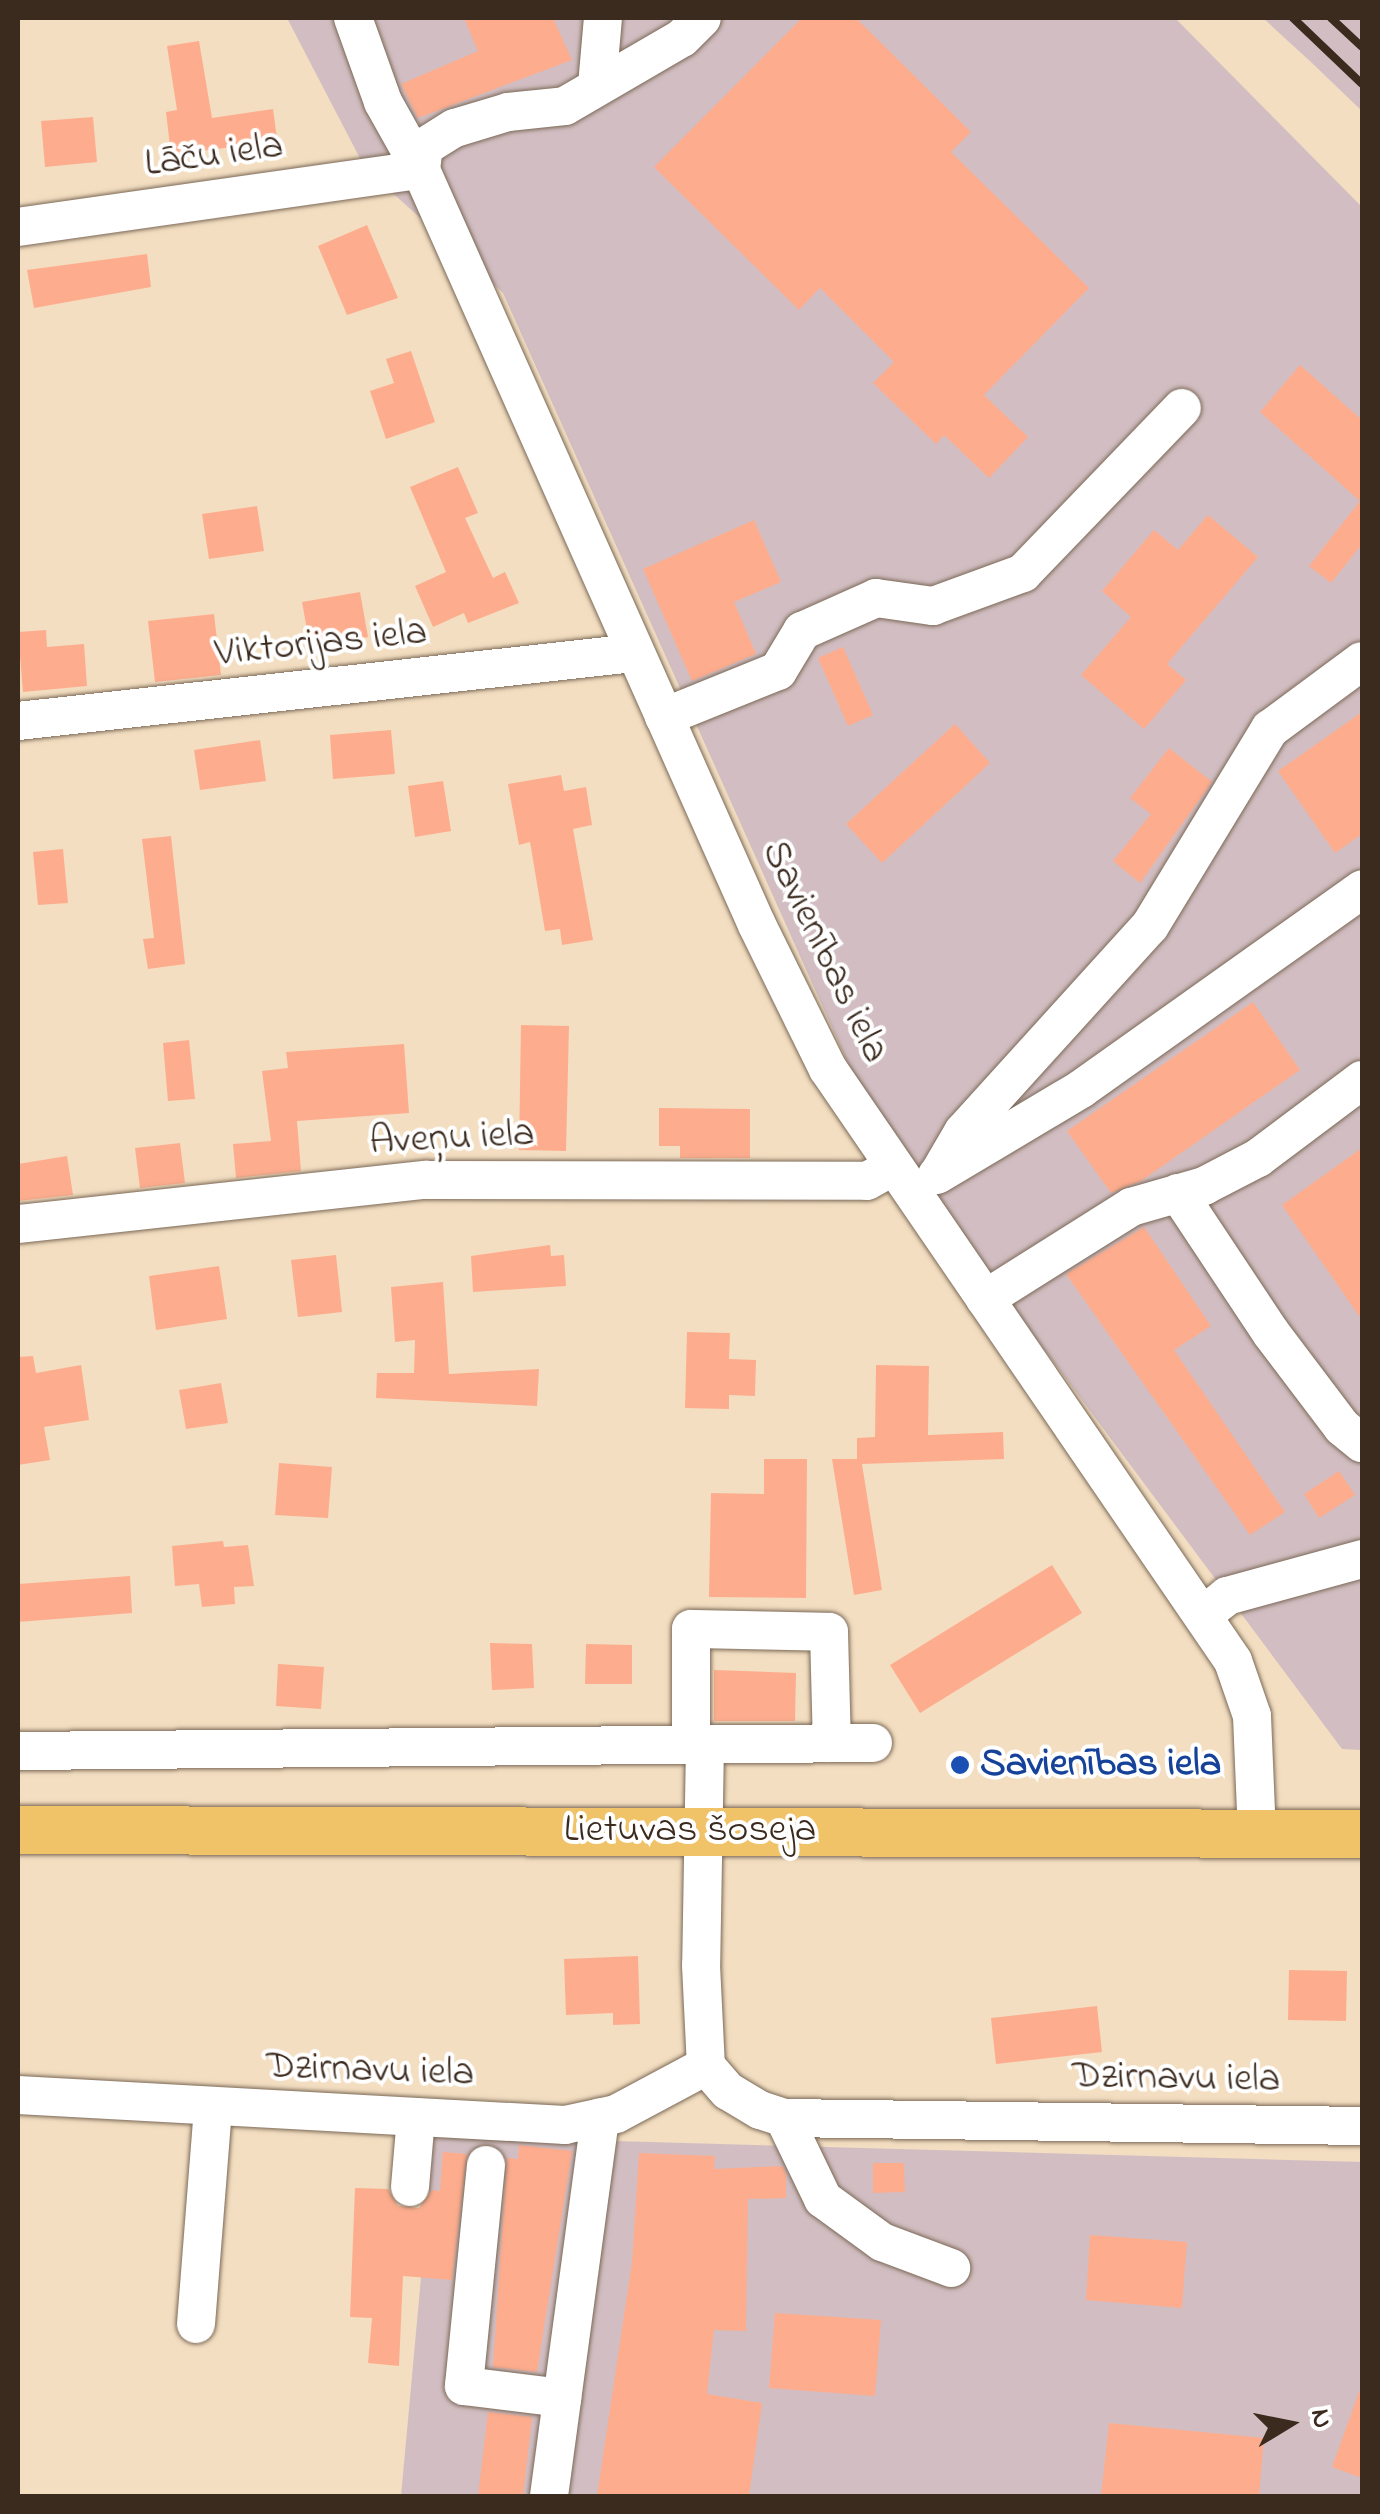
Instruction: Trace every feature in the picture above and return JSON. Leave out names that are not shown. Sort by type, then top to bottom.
[{"type":"main road","name":"Lietuvas šoseja","points":[[18,1830],[1362,1834]]},
{"type":"street","name":"Savienības iela","points":[[353,18],[383,102],[421,170],[790,997],[914,1179],[984,1299],[1233,1661],[1252,1716],[1257,1834]]},
{"type":"street","points":[[597,86],[603,18]]},
{"type":"street","points":[[421,170],[424,147],[455,128],[508,112],[565,106],[682,38],[702,18]]},
{"type":"street","name":"Lāču iela","points":[[18,228],[421,170]]},
{"type":"street","points":[[664,717],[778,671],[802,631],[876,598],[933,606],[1024,573],[1182,408]]},
{"type":"street","name":"Viktorijas iela","points":[[18,721],[634,653]]},
{"type":"street","points":[[914,1179],[963,1132],[1150,926],[1270,729],[1362,661]]},
{"type":"street","name":"Aveņu iela","points":[[18,1224],[426,1180],[914,1179],[1082,1089],[1362,889]]},
{"type":"street","points":[[984,1299],[1131,1208],[1178,1194],[1258,1158],[1362,1080]]},
{"type":"street","points":[[1178,1194],[1236,1271],[1271,1334],[1342,1427],[1362,1443]]},
{"type":"street","points":[[1203,1615],[1226,1596],[1362,1559]]},
{"type":"street","points":[[706,2066],[704,1831],[691,1630],[829,1632],[832,1743]]},
{"type":"street","points":[[18,1751],[873,1743]]},
{"type":"street","name":"Dzirnavu iela","points":[[18,2095],[213,2110],[565,2125],[600,2118],[706,2066],[728,2091],[784,2118],[1362,2126]]},
{"type":"street","points":[[196,2324],[213,2110]]},
{"type":"street","points":[[410,2187],[416,2117]]},
{"type":"street","points":[[549,2496],[600,2118]]},
{"type":"street","points":[[784,2118],[823,2200],[882,2242],[951,2268]]},
{"type":"street","points":[[486,2166],[464,2386],[562,2398]]},
{"type":"shaded area","points":[[287,18],[1175,18],[1362,207],[1362,1750],[1342,1749],[1029,1329],[851,1070],[503,293],[365,168]]},
{"type":"shaded area","points":[[1263,18],[1362,18],[1362,111],[1312,63]]},
{"type":"shaded area","points":[[434,2136],[1362,2162],[1362,2496],[401,2496]]},
{"type":"building","points":[[464,18],[553,18],[572,60],[418,118],[401,84],[478,51]]},
{"type":"building","points":[[802,18],[856,18],[971,132],[951,152],[1089,288],[984,395],[1028,437],[989,478],[944,435],[936,444],[873,383],[894,362],[820,288],[799,310],[654,167]]},
{"type":"building","points":[[199,41],[212,118],[273,109],[279,154],[242,160],[240,146],[171,155],[166,112],[177,110],[167,46]]},
{"type":"building","points":[[93,117],[97,162],[45,167],[41,121]]},
{"type":"building","points":[[367,225],[398,298],[347,315],[318,246]]},
{"type":"building","points":[[147,254],[151,287],[34,308],[27,270]]},
{"type":"building","points":[[411,351],[435,422],[386,439],[370,391],[394,383],[386,359]]},
{"type":"building","points":[[1300,365],[1362,420],[1362,544],[1331,583],[1309,566],[1360,501],[1260,412]]},
{"type":"building","points":[[458,467],[478,513],[465,518],[493,578],[505,572],[519,603],[468,623],[464,613],[433,627],[415,586],[446,572],[410,487]]},
{"type":"building","points":[[257,506],[264,551],[209,559],[202,514]]},
{"type":"building","points":[[1208,515],[1258,557],[1167,664],[1186,680],[1144,729],[1081,675],[1131,617],[1102,591],[1154,530],[1178,550]]},
{"type":"building","points":[[754,520],[781,582],[734,602],[756,654],[692,681],[643,569]]},
{"type":"building","points":[[360,592],[368,637],[310,647],[302,602]]},
{"type":"building","points":[[214,614],[221,675],[155,682],[148,621]]},
{"type":"building","points":[[46,630],[47,647],[84,644],[87,686],[23,692],[18,632]]},
{"type":"building","points":[[843,647],[873,715],[848,726],[818,658]]},
{"type":"building","points":[[1362,712],[1362,834],[1335,853],[1278,771]]},
{"type":"building","points":[[955,724],[990,763],[882,863],[846,824]]},
{"type":"building","points":[[391,730],[395,774],[333,779],[330,735]]},
{"type":"building","points":[[260,740],[266,781],[200,790],[194,750]]},
{"type":"building","points":[[1169,748],[1212,782],[1140,883],[1113,861],[1151,814],[1130,798]]},
{"type":"building","points":[[561,775],[564,791],[586,787],[592,825],[573,829],[593,940],[562,945],[560,929],[545,931],[530,842],[519,845],[508,784]]},
{"type":"building","points":[[443,781],[451,831],[415,837],[408,786]]},
{"type":"building","points":[[171,836],[185,964],[148,969],[143,939],[154,938],[142,839]]},
{"type":"building","points":[[63,849],[68,903],[38,905],[33,852]]},
{"type":"building","points":[[1253,1002],[1300,1070],[1141,1181],[1111,1193],[1067,1131]]},
{"type":"building","points":[[521,1025],[569,1026],[566,1151],[519,1150]]},
{"type":"building","points":[[189,1040],[195,1099],[168,1101],[163,1043]]},
{"type":"building","points":[[404,1044],[409,1113],[297,1121],[301,1171],[236,1178],[233,1144],[271,1141],[262,1071],[288,1068],[286,1052]]},
{"type":"building","points":[[659,1108],[750,1109],[750,1158],[680,1158],[680,1146],[659,1146]]},
{"type":"building","points":[[180,1143],[185,1183],[140,1188],[135,1148]]},
{"type":"building","points":[[1362,1148],[1362,1320],[1282,1205]]},
{"type":"building","points":[[67,1156],[73,1195],[18,1201],[18,1164]]},
{"type":"building","points":[[1144,1227],[1211,1326],[1174,1350],[1285,1512],[1250,1535],[1066,1274]]},
{"type":"building","points":[[550,1245],[551,1256],[564,1255],[566,1286],[473,1292],[471,1256]]},
{"type":"building","points":[[336,1255],[342,1312],[298,1317],[291,1260]]},
{"type":"building","points":[[219,1266],[227,1319],[156,1330],[149,1276]]},
{"type":"building","points":[[443,1282],[449,1374],[539,1369],[537,1406],[376,1398],[377,1373],[414,1373],[415,1340],[395,1342],[391,1287]]},
{"type":"building","points":[[687,1332],[730,1333],[729,1359],[756,1360],[755,1396],[729,1395],[729,1409],[685,1408]]},
{"type":"building","points":[[33,1356],[36,1373],[81,1365],[89,1420],[44,1427],[50,1460],[18,1465],[18,1357]]},
{"type":"building","points":[[876,1365],[929,1366],[928,1435],[1003,1432],[1004,1459],[862,1464],[882,1590],[854,1595],[832,1459],[857,1459],[857,1438],[875,1437]]},
{"type":"building","points":[[221,1383],[228,1423],[186,1429],[179,1390]]},
{"type":"building","points":[[764,1459],[807,1459],[806,1598],[709,1597],[711,1493],[764,1494]]},
{"type":"building","points":[[279,1463],[332,1467],[328,1518],[275,1515]]},
{"type":"building","points":[[1339,1471],[1355,1495],[1319,1518],[1304,1494]]},
{"type":"building","points":[[223,1541],[224,1547],[248,1545],[254,1586],[234,1587],[235,1604],[202,1607],[199,1584],[175,1586],[172,1546]]},
{"type":"building","points":[[1052,1565],[1082,1613],[920,1713],[890,1665]]},
{"type":"building","points":[[130,1576],[132,1613],[18,1622],[18,1584]]},
{"type":"building","points":[[490,1643],[532,1644],[534,1688],[492,1690]]},
{"type":"building","points":[[586,1644],[632,1645],[632,1684],[585,1684]]},
{"type":"building","points":[[278,1664],[324,1667],[321,1709],[276,1706]]},
{"type":"building","points":[[714,1670],[796,1673],[795,1721],[714,1721]]},
{"type":"building","points":[[638,1956],[640,2024],[613,2025],[613,2013],[566,2015],[564,1959]]},
{"type":"building","points":[[1289,1970],[1347,1971],[1346,2021],[1288,2020]]},
{"type":"building","points":[[1097,2006],[1102,2052],[996,2064],[991,2018]]},
{"type":"building","points":[[519,2145],[572,2151],[537,2372],[493,2367],[507,2158],[518,2159]]},
{"type":"building","points":[[443,2152],[467,2154],[452,2280],[403,2276],[399,2366],[368,2363],[372,2318],[350,2317],[355,2188],[388,2189],[398,2206],[419,2208],[432,2190],[440,2191]]},
{"type":"building","points":[[639,2153],[715,2156],[714,2169],[782,2166],[786,2173],[786,2198],[748,2199],[746,2331],[714,2330],[707,2394],[762,2403],[749,2496],[597,2496],[632,2262]]},
{"type":"building","points":[[873,2163],[904,2163],[905,2192],[873,2193]]},
{"type":"building","points":[[1090,2235],[1187,2242],[1182,2308],[1086,2300]]},
{"type":"building","points":[[775,2313],[881,2320],[875,2396],[769,2388]]},
{"type":"building","points":[[1362,2392],[1362,2478],[1332,2467]]},
{"type":"building","points":[[488,2412],[532,2417],[523,2496],[478,2496]]},
{"type":"building","points":[[1109,2423],[1264,2438],[1259,2496],[1101,2496]]},
{"type":"railway","points":[[1293,18],[1362,84]]},
{"type":"railway","points":[[1331,18],[1362,47]]},
{"type":"place","name":"Savienības iela","points":[[960,1765]]}]
